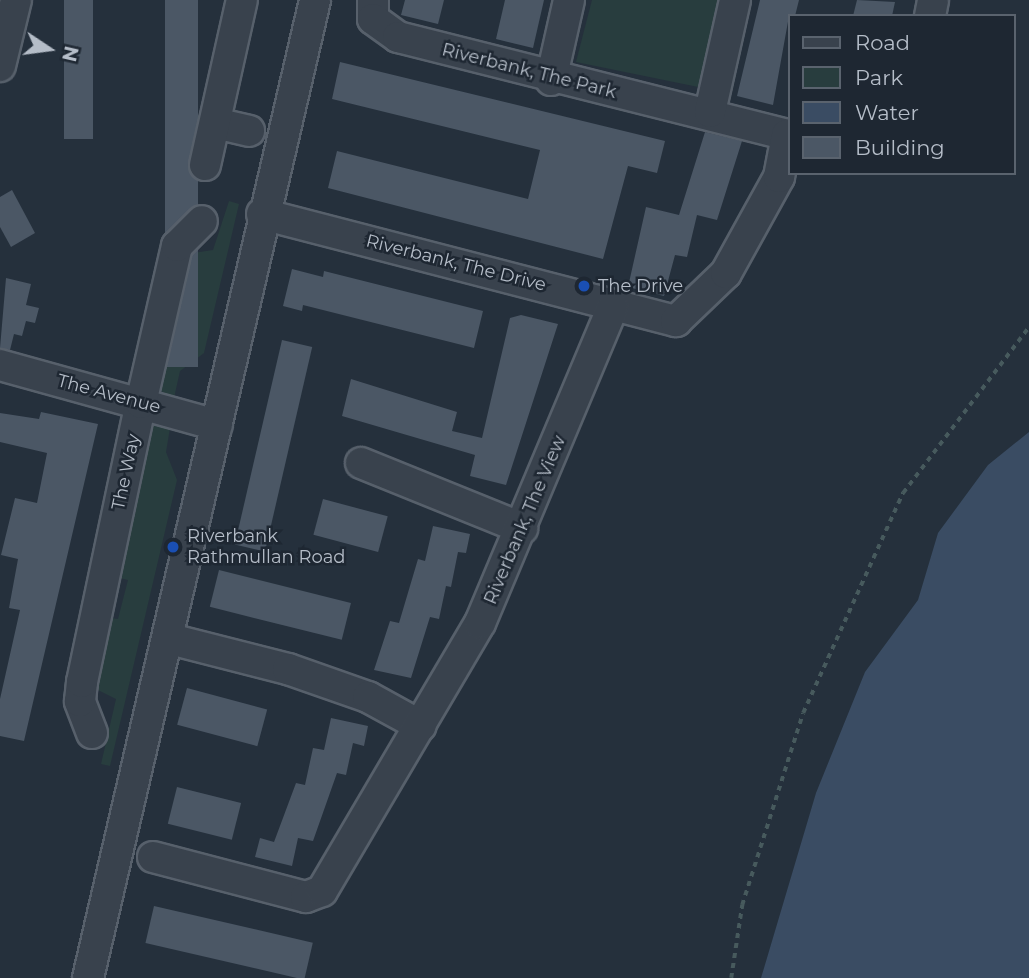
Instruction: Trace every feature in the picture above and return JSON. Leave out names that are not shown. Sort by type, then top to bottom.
[{"type":"street","points":[[0,66],[4,28],[16,0]]},
{"type":"street","points":[[205,165],[242,0]]},
{"type":"street","points":[[88,978],[170,639],[262,214],[315,0]]},
{"type":"street","name":"Riverbank, The Park","points":[[373,0],[373,19],[388,33],[551,80],[710,112],[788,135]]},
{"type":"street","points":[[551,80],[569,0]]},
{"type":"street","points":[[710,112],[735,0]]},
{"type":"street","points":[[215,123],[249,131]]},
{"type":"street","name":"Riverbank, The Drive","points":[[262,214],[613,307],[676,321],[697,307],[726,273],[779,177],[788,135]]},
{"type":"street","name":"The Way","points":[[92,733],[80,701],[82,682],[141,403],[178,283],[177,246],[202,221]]},
{"type":"street","name":"Riverbank, The View","points":[[153,857],[306,897],[322,891],[480,623],[613,307]]},
{"type":"street","name":"The Avenue","points":[[0,365],[217,425]]},
{"type":"street","points":[[361,463],[522,528]]},
{"type":"street","points":[[170,639],[300,673],[369,697],[421,726]]},
{"type":"path","points":[[731,978],[742,905],[803,713],[881,541],[903,493],[1029,327]]},
{"type":"green space","points":[[592,0],[727,0],[708,89],[576,62]]},
{"type":"green space","points":[[229,201],[239,204],[204,353],[180,371],[174,398],[157,389],[173,296],[190,299],[195,276],[179,273],[193,253],[213,250]]},
{"type":"green space","points":[[148,422],[171,422],[166,452],[177,480],[110,766],[101,764],[116,699],[90,686],[104,617],[118,619],[128,580],[112,576]]},
{"type":"water","points":[[1029,432],[1029,978],[761,978],[816,793],[865,672],[918,600],[938,533],[988,465]]},
{"type":"building","points":[[64,0],[93,0],[93,139],[64,139]]},
{"type":"building","points":[[165,0],[198,0],[198,367],[165,367]]},
{"type":"building","points":[[405,0],[444,0],[438,24],[401,15]]},
{"type":"building","points":[[505,0],[544,0],[533,48],[496,39]]},
{"type":"building","points":[[760,0],[799,0],[796,14],[788,14],[773,105],[737,96]]},
{"type":"building","points":[[857,0],[895,2],[892,14],[854,14]]},
{"type":"building","points":[[340,62],[665,141],[657,173],[628,166],[603,259],[328,188],[337,151],[528,199],[540,150],[332,99]]},
{"type":"building","points":[[705,132],[742,141],[717,220],[697,215],[687,257],[675,255],[664,296],[628,287],[646,207],[679,215]]},
{"type":"building","points":[[12,190],[35,233],[11,247],[0,227],[0,197]]},
{"type":"building","points":[[292,269],[323,277],[324,271],[483,311],[474,348],[303,305],[302,311],[283,306]]},
{"type":"building","points":[[6,278],[31,284],[26,305],[39,308],[35,323],[26,321],[22,336],[14,334],[10,350],[0,348]]},
{"type":"building","points":[[521,315],[558,324],[506,485],[470,476],[475,455],[342,416],[351,379],[457,412],[452,431],[482,438],[510,318]]},
{"type":"building","points":[[282,340],[312,347],[265,552],[235,545]]},
{"type":"building","points":[[41,412],[98,424],[24,741],[0,736],[0,699],[20,610],[9,608],[18,559],[1,555],[15,498],[37,503],[47,453],[0,442],[0,413],[39,419]]},
{"type":"building","points":[[323,499],[388,516],[378,552],[313,535]]},
{"type":"building","points":[[433,526],[470,534],[466,553],[458,552],[451,587],[446,586],[439,619],[430,617],[411,678],[374,670],[390,621],[399,623],[418,559],[425,561]]},
{"type":"building","points":[[219,570],[351,603],[342,640],[210,607]]},
{"type":"building","points":[[187,688],[267,709],[257,746],[177,725]]},
{"type":"building","points":[[331,718],[368,726],[364,746],[353,743],[346,775],[337,773],[313,841],[298,838],[292,866],[255,857],[260,838],[274,842],[296,783],[305,785],[313,748],[324,750]]},
{"type":"building","points":[[177,787],[241,803],[232,840],[168,824]]},
{"type":"building","points":[[154,906],[313,943],[305,978],[145,943]]},
{"type":"place","name":"The Drive","points":[[584,286]]},
{"type":"place","name":"Riverbank Rathmullan Road","points":[[173,547]]}]
